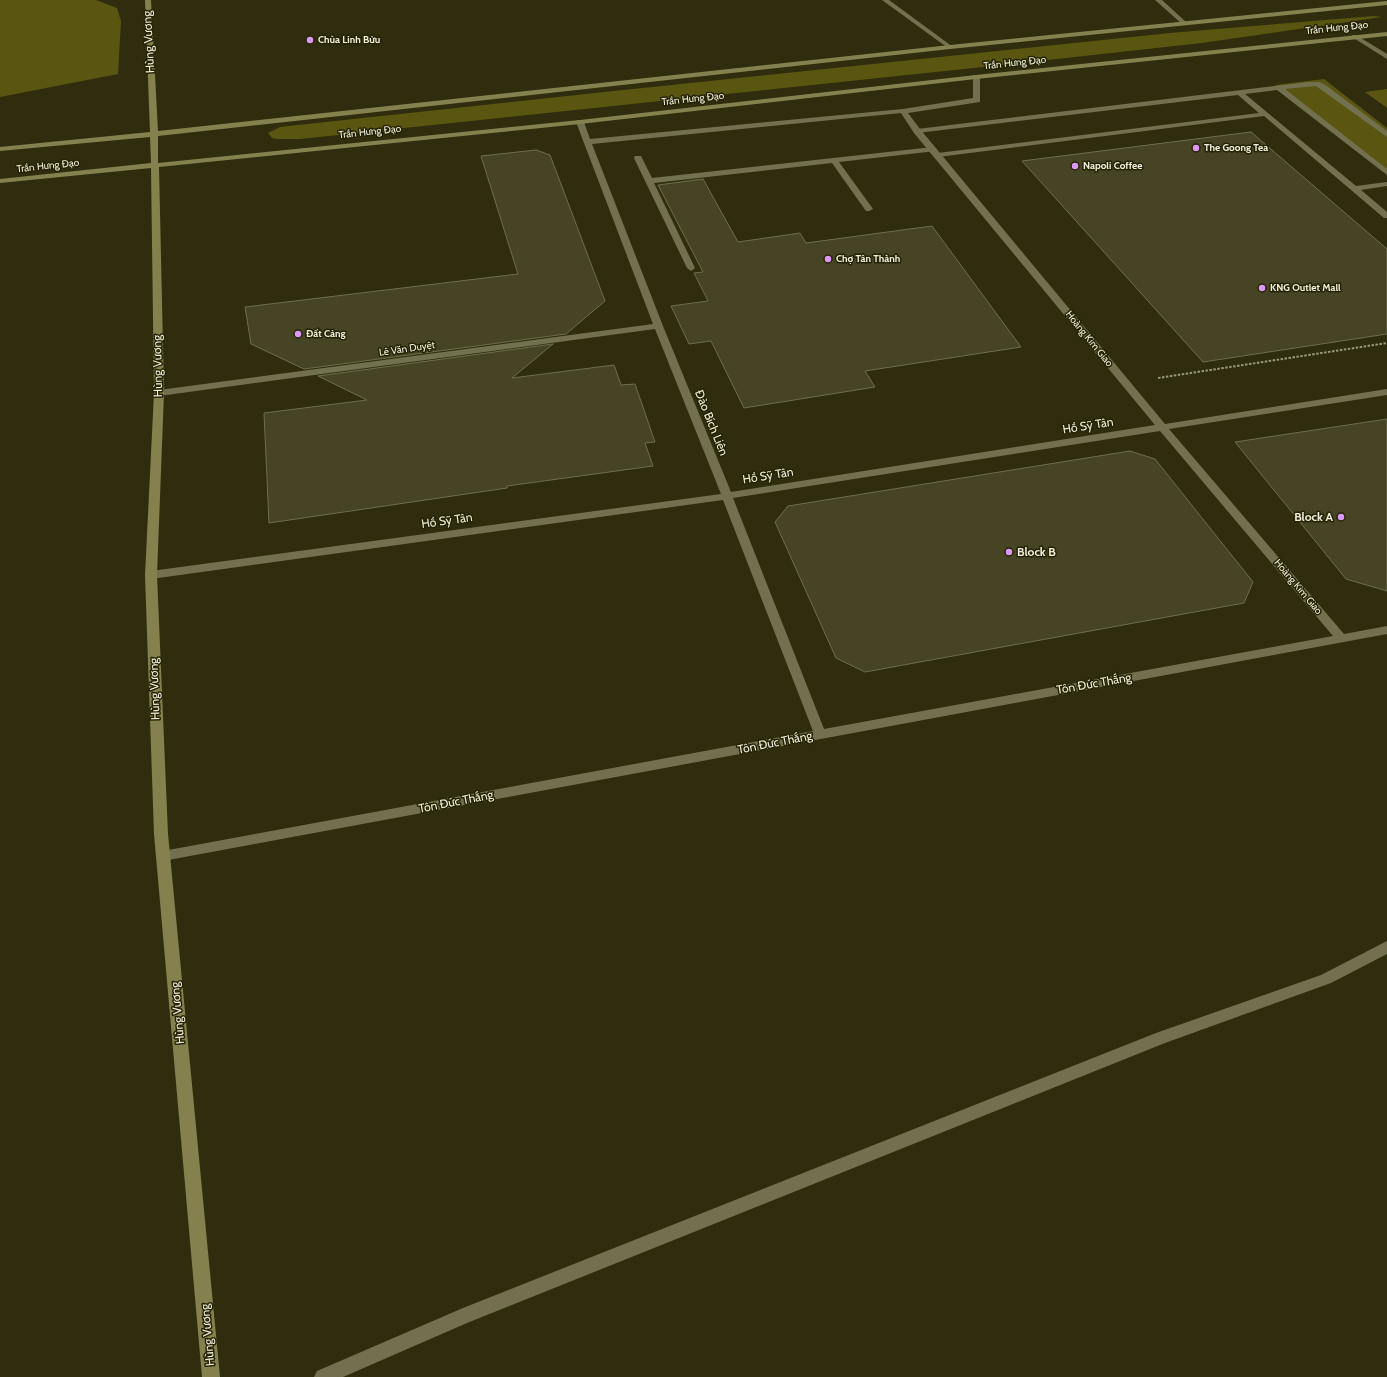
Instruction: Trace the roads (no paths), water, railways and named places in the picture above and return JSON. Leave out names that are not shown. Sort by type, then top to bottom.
[{"type":"street","name":"Hùng Vương","points":[[148,0],[154,134],[159,393],[151,575],[163,856],[212,1377]]},
{"type":"street","points":[[885,0],[950,47]]},
{"type":"street","points":[[1158,0],[1184,24]]},
{"type":"street","name":"Trần Hưng Đạo","points":[[0,149],[154,134],[950,47],[1387,4]]},
{"type":"street","name":"Trần Hưng Đạo","points":[[0,181],[154,164],[580,122],[976,77],[1354,36],[1387,34]]},
{"type":"street","points":[[1354,36],[1387,57]]},
{"type":"street","points":[[588,142],[903,111],[977,100],[976,77]]},
{"type":"street","points":[[917,130],[1278,87],[1318,84],[1387,135]]},
{"type":"street","points":[[1278,87],[1387,172]]},
{"type":"street","points":[[1239,92],[1387,216]]},
{"type":"street","name":"Hoàng Kim Giao","points":[[903,111],[1162,428],[1342,639]]},
{"type":"street","points":[[650,181],[834,160],[936,152],[1265,114]]},
{"type":"street","name":"Đào Bích Liên","points":[[580,122],[658,326],[727,496],[820,734]]},
{"type":"street","points":[[638,158],[691,268]]},
{"type":"street","points":[[834,160],[869,209]]},
{"type":"street","points":[[1354,189],[1387,184]]},
{"type":"street","name":"Lê Văn Duyệt","points":[[159,393],[658,326]]},
{"type":"street","name":"Hồ Sỹ Tân","points":[[151,575],[727,496],[1387,392]]},
{"type":"street","name":"Tôn Đức Thắng","points":[[163,856],[1387,630]]},
{"type":"street","points":[[323,1377],[463,1316],[1146,1044],[1326,979],[1387,947]]},
{"type":"place","name":"Chùa Linh Bửu","points":[[310,40]]},
{"type":"place","name":"The Goong Tea","points":[[1196,148]]},
{"type":"place","name":"Napoli Coffee","points":[[1075,166]]},
{"type":"place","name":"Chợ Tân Thành","points":[[828,259]]},
{"type":"place","name":"KNG Outlet Mall","points":[[1262,288]]},
{"type":"place","name":"Đất Cảng","points":[[298,334]]},
{"type":"place","name":"Block A","points":[[1341,517]]},
{"type":"place","name":"Block B","points":[[1009,552]]}]
